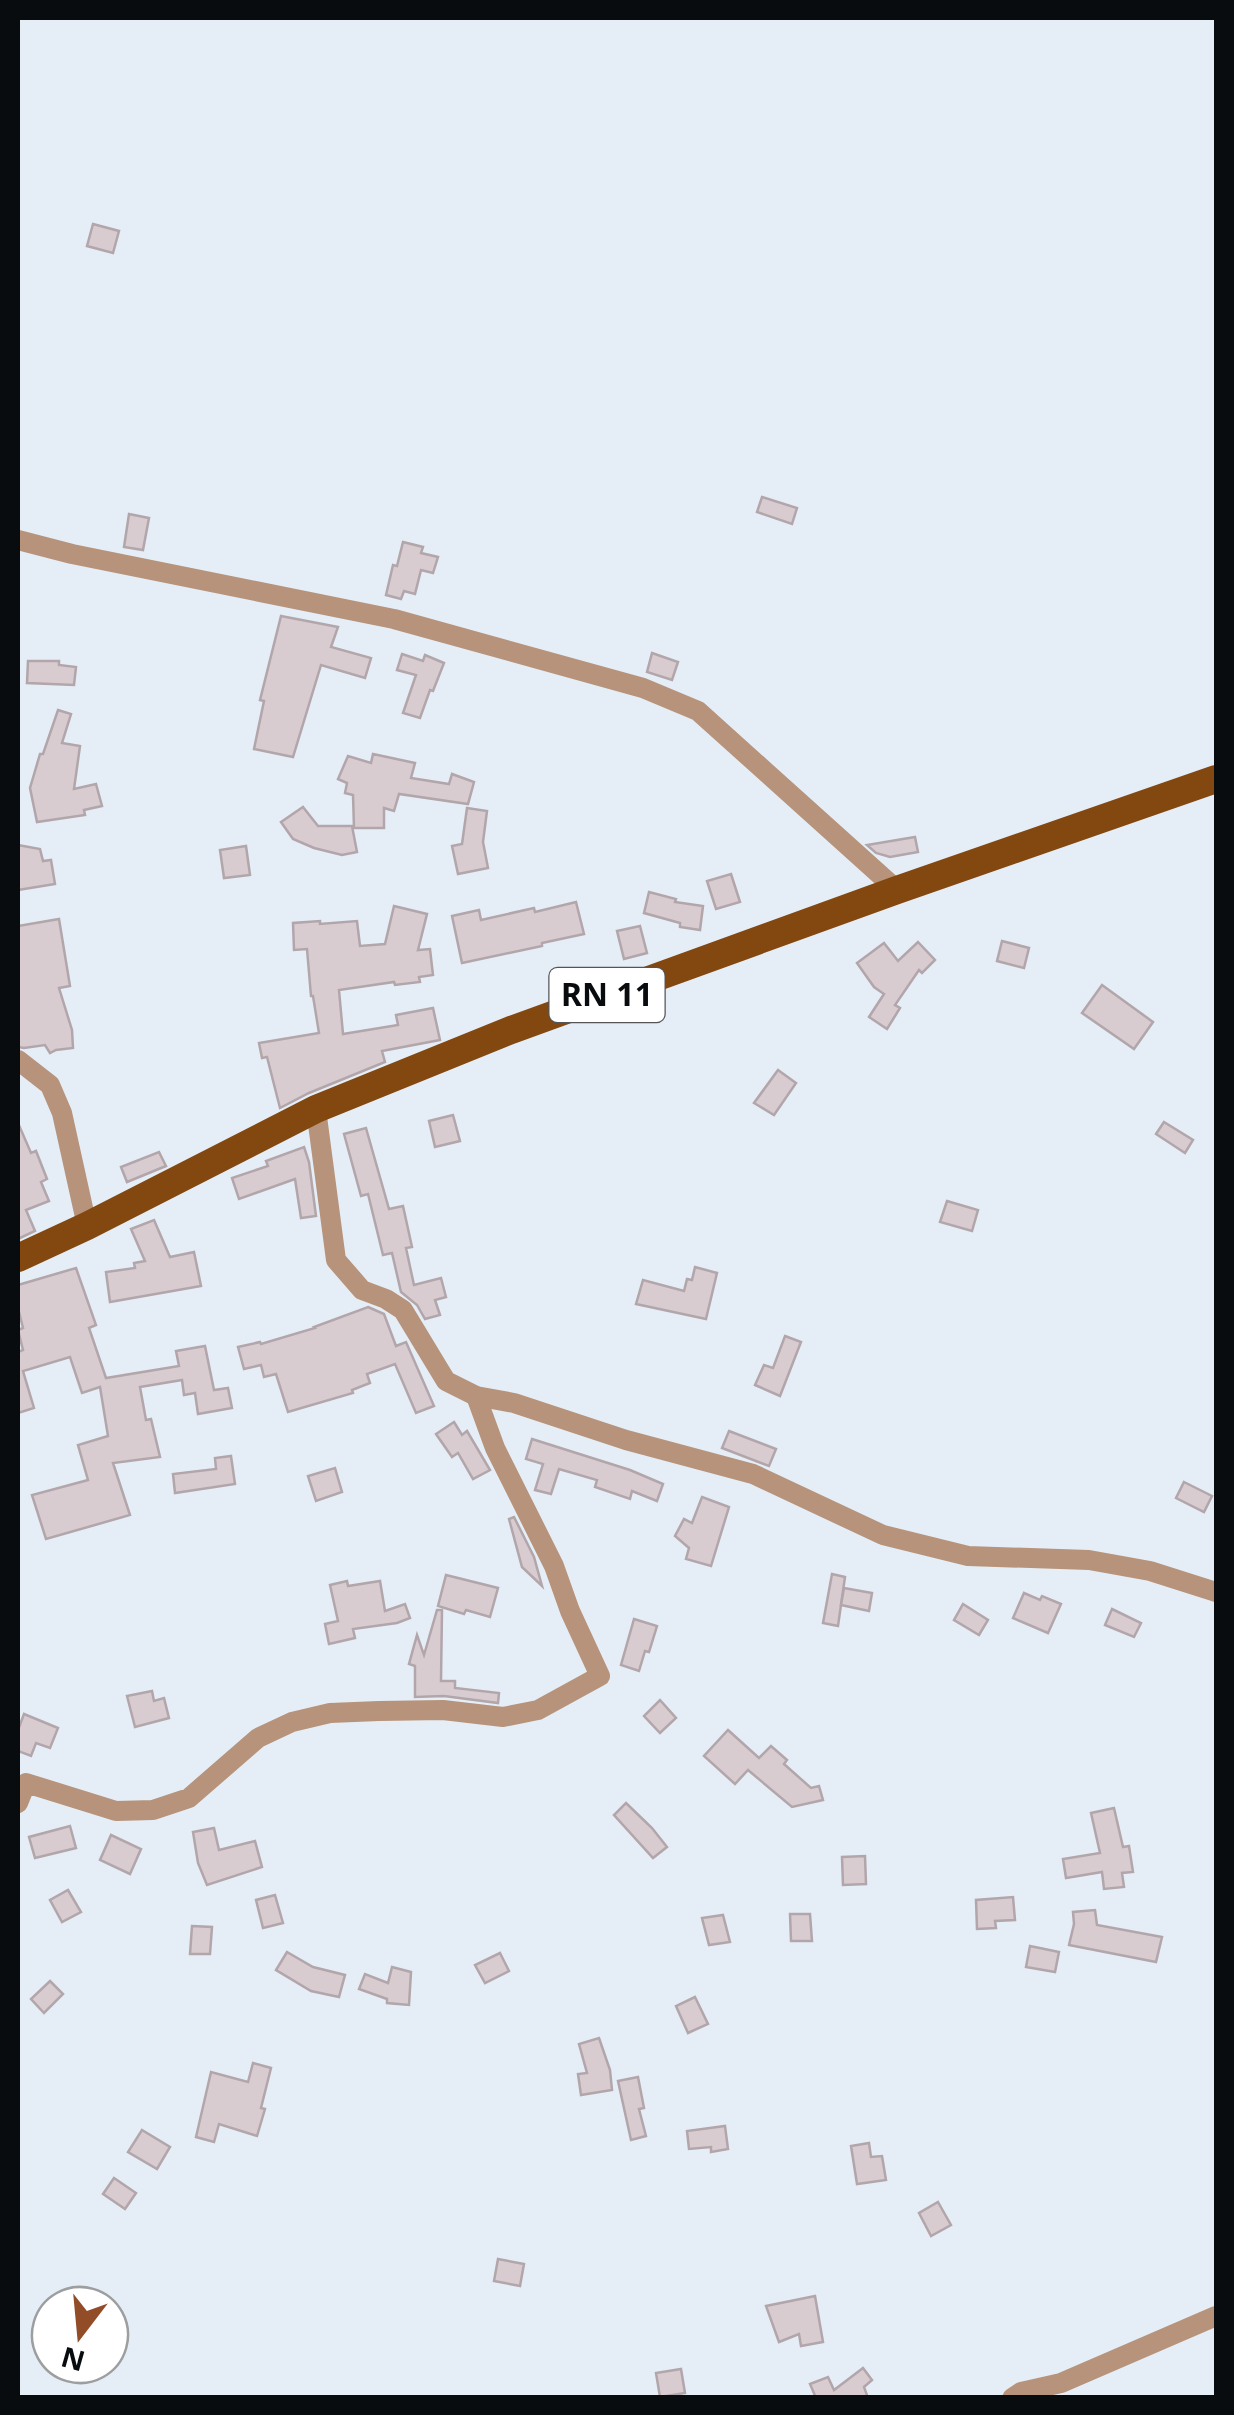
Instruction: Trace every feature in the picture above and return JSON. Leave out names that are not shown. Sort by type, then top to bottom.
[{"type":"main road","name":"RN 11","points":[[18,1258],[316,1109],[511,1030],[1216,779]]},
{"type":"street","points":[[18,540],[394,619],[643,688],[698,711],[897,890]]},
{"type":"street","points":[[18,1060],[50,1084],[62,1112],[87,1226]]},
{"type":"street","points":[[316,1109],[336,1260],[362,1290],[386,1298],[404,1310],[446,1381],[476,1396],[514,1403],[626,1440],[752,1474],[883,1535],[968,1556],[1089,1560],[1150,1571],[1216,1592]]},
{"type":"street","points":[[18,1803],[22,1782],[116,1811],[153,1810],[190,1798],[258,1738],[292,1722],[330,1712],[379,1711],[442,1710],[503,1718],[538,1710],[600,1676],[554,1566],[495,1448],[476,1396]]},
{"type":"street","points":[[1012,2398],[1021,2392],[1060,2383],[1216,2316]]},
{"type":"building","points":[[93,224],[119,231],[113,253],[87,246]]},
{"type":"building","points":[[762,497],[797,508],[792,524],[757,512]]},
{"type":"building","points":[[129,514],[149,518],[143,550],[124,547]]},
{"type":"building","points":[[403,542],[423,547],[421,553],[438,557],[433,573],[421,570],[415,594],[404,591],[401,599],[386,595]]},
{"type":"building","points":[[281,616],[338,627],[331,647],[371,658],[365,678],[321,665],[293,757],[254,749],[264,701],[260,700]]},
{"type":"building","points":[[652,653],[678,662],[672,680],[647,672]]},
{"type":"building","points":[[402,654],[423,661],[425,655],[444,663],[420,718],[403,713],[416,675],[397,670]]},
{"type":"building","points":[[28,661],[59,661],[59,665],[76,667],[74,685],[27,683]]},
{"type":"building","points":[[58,710],[71,714],[62,743],[80,746],[74,789],[96,784],[102,806],[84,810],[85,815],[37,822],[30,788]]},
{"type":"building","points":[[373,754],[415,763],[411,778],[449,784],[452,774],[474,782],[468,804],[399,794],[394,811],[384,808],[384,828],[354,828],[353,795],[345,793],[347,783],[338,779],[348,756],[371,763]]},
{"type":"building","points":[[303,807],[318,826],[352,826],[357,852],[342,855],[293,839],[281,822]]},
{"type":"building","points":[[467,808],[487,811],[483,842],[488,868],[458,874],[452,846],[462,844]]},
{"type":"building","points":[[915,837],[918,852],[890,857],[867,845]]},
{"type":"building","points":[[18,845],[40,849],[43,861],[51,860],[55,884],[18,890]]},
{"type":"building","points":[[246,846],[250,875],[224,878],[220,850]]},
{"type":"building","points":[[731,874],[740,902],[716,909],[707,881]]},
{"type":"building","points":[[649,892],[676,899],[675,902],[703,906],[700,930],[644,913]]},
{"type":"building","points":[[576,902],[584,934],[462,963],[452,916],[479,910],[481,920]]},
{"type":"building","points":[[394,906],[427,914],[418,950],[430,949],[433,975],[419,977],[420,982],[339,990],[343,1034],[398,1025],[396,1015],[433,1008],[440,1040],[382,1051],[385,1062],[280,1108],[267,1057],[262,1058],[259,1043],[319,1033],[307,949],[294,950],[293,923],[357,921],[360,946],[385,944]]},
{"type":"building","points":[[59,919],[70,986],[59,988],[72,1030],[73,1048],[50,1053],[45,1045],[18,1047],[18,926]]},
{"type":"building","points":[[640,926],[647,953],[624,959],[617,931]]},
{"type":"building","points":[[1002,941],[1029,948],[1024,968],[997,961]]},
{"type":"building","points":[[918,942],[935,960],[922,973],[919,970],[895,1005],[900,1008],[887,1029],[869,1017],[884,994],[857,963],[884,943],[898,961]]},
{"type":"building","points":[[1102,985],[1153,1022],[1134,1049],[1082,1013]]},
{"type":"building","points":[[778,1070],[796,1083],[774,1115],[754,1103]]},
{"type":"building","points":[[453,1115],[460,1141],[435,1147],[429,1121]]},
{"type":"building","points":[[1164,1122],[1193,1140],[1185,1153],[1156,1134]]},
{"type":"building","points":[[18,1123],[31,1153],[36,1151],[47,1179],[41,1182],[49,1201],[26,1210],[35,1231],[18,1239]]},
{"type":"building","points":[[366,1128],[389,1209],[403,1206],[412,1247],[406,1248],[414,1285],[441,1278],[446,1297],[435,1300],[440,1315],[425,1319],[417,1305],[401,1292],[392,1253],[383,1255],[368,1194],[361,1196],[344,1134]]},
{"type":"building","points":[[304,1147],[316,1216],[301,1218],[295,1179],[239,1199],[232,1178],[268,1166],[266,1161]]},
{"type":"building","points":[[159,1152],[166,1166],[127,1182],[121,1167]]},
{"type":"building","points":[[947,1201],[978,1210],[972,1231],[940,1222]]},
{"type":"building","points":[[154,1220],[170,1257],[194,1252],[201,1286],[110,1302],[106,1272],[135,1268],[134,1263],[145,1261],[131,1229]]},
{"type":"building","points":[[695,1267],[717,1273],[706,1319],[636,1304],[643,1280],[684,1291]]},
{"type":"building","points":[[76,1268],[96,1325],[89,1328],[106,1378],[179,1366],[176,1351],[205,1346],[214,1390],[228,1388],[232,1408],[198,1414],[195,1393],[184,1395],[182,1380],[140,1387],[146,1420],[151,1419],[160,1457],[113,1463],[130,1515],[46,1539],[32,1495],[88,1480],[78,1445],[108,1436],[100,1387],[82,1393],[70,1357],[23,1371],[34,1408],[18,1413],[18,1352],[23,1350],[18,1330],[23,1328],[18,1285]]},
{"type":"building","points":[[368,1307],[384,1314],[396,1346],[406,1342],[434,1406],[416,1413],[395,1364],[367,1374],[370,1383],[352,1390],[353,1393],[288,1412],[276,1374],[264,1377],[261,1365],[244,1369],[238,1347],[315,1328]]},
{"type":"building","points":[[785,1336],[801,1342],[780,1396],[755,1385],[764,1365],[773,1368]]},
{"type":"building","points":[[454,1422],[462,1435],[467,1431],[490,1470],[473,1479],[458,1453],[452,1457],[436,1434]]},
{"type":"building","points":[[729,1431],[776,1449],[769,1466],[722,1448]]},
{"type":"building","points":[[532,1439],[663,1484],[657,1501],[632,1491],[630,1499],[595,1487],[597,1480],[559,1469],[551,1494],[535,1490],[543,1464],[526,1459]]},
{"type":"building","points":[[231,1456],[235,1484],[175,1493],[173,1474],[216,1469],[215,1458]]},
{"type":"building","points":[[335,1468],[342,1492],[316,1501],[308,1476]]},
{"type":"building","points":[[1184,1482],[1212,1496],[1204,1512],[1176,1498]]},
{"type":"building","points":[[702,1497],[729,1507],[711,1566],[686,1559],[689,1548],[675,1536],[684,1519],[692,1523]]},
{"type":"building","points":[[514,1517],[534,1557],[542,1586],[522,1567],[509,1519]]},
{"type":"building","points":[[832,1574],[845,1577],[838,1626],[823,1623]]},
{"type":"building","points":[[446,1575],[498,1588],[490,1617],[438,1606]]},
{"type":"building","points":[[347,1581],[348,1586],[380,1581],[385,1611],[405,1604],[410,1618],[353,1629],[355,1638],[329,1644],[325,1624],[338,1621],[330,1585]]},
{"type":"building","points":[[844,1588],[872,1593],[869,1611],[841,1605]]},
{"type":"building","points":[[1024,1593],[1061,1604],[1048,1633],[1013,1618]]},
{"type":"building","points":[[963,1604],[988,1620],[979,1635],[954,1620]]},
{"type":"building","points":[[1112,1609],[1141,1623],[1134,1637],[1105,1625]]},
{"type":"building","points":[[437,1610],[442,1610],[441,1681],[455,1681],[455,1688],[499,1693],[498,1703],[444,1696],[415,1697],[415,1666],[409,1664],[417,1635],[424,1655]]},
{"type":"building","points":[[634,1619],[657,1626],[639,1671],[621,1665]]},
{"type":"building","points":[[152,1691],[154,1701],[164,1698],[169,1718],[135,1727],[127,1696]]},
{"type":"building","points":[[660,1700],[676,1718],[660,1733],[644,1716]]},
{"type":"building","points":[[24,1714],[58,1728],[50,1748],[36,1743],[31,1756],[18,1751],[18,1730]]},
{"type":"building","points":[[728,1730],[759,1758],[771,1746],[811,1788],[819,1786],[823,1800],[792,1807],[748,1770],[735,1784],[704,1756]]},
{"type":"building","points":[[626,1803],[667,1847],[653,1858],[614,1815]]},
{"type":"building","points":[[1114,1808],[1123,1847],[1129,1846],[1133,1872],[1122,1873],[1124,1887],[1104,1889],[1102,1872],[1066,1878],[1063,1859],[1100,1853],[1091,1813]]},
{"type":"building","points":[[70,1826],[76,1848],[35,1858],[29,1837]]},
{"type":"building","points":[[214,1828],[219,1850],[255,1841],[262,1867],[207,1885],[198,1863],[193,1832]]},
{"type":"building","points":[[111,1835],[141,1849],[130,1874],[100,1860]]},
{"type":"building","points":[[865,1856],[866,1884],[843,1885],[842,1857]]},
{"type":"building","points":[[68,1890],[81,1912],[62,1922],[50,1900]]},
{"type":"building","points":[[275,1895],[283,1923],[263,1928],[256,1900]]},
{"type":"building","points":[[1013,1897],[1015,1920],[995,1921],[996,1928],[977,1929],[976,1900]]},
{"type":"building","points":[[1095,1910],[1097,1925],[1162,1937],[1156,1962],[1069,1945],[1073,1912]]},
{"type":"building","points":[[790,1914],[810,1914],[812,1941],[791,1941]]},
{"type":"building","points":[[723,1915],[730,1942],[709,1945],[702,1918]]},
{"type":"building","points":[[192,1926],[212,1927],[210,1954],[190,1954]]},
{"type":"building","points":[[1030,1946],[1059,1952],[1055,1972],[1026,1967]]},
{"type":"building","points":[[287,1952],[313,1967],[345,1975],[339,1997],[311,1991],[276,1970]]},
{"type":"building","points":[[500,1953],[509,1971],[485,1983],[475,1965]]},
{"type":"building","points":[[392,1967],[411,1972],[409,2005],[387,2003],[387,1999],[359,1989],[365,1974],[388,1983]]},
{"type":"building","points":[[50,1981],[63,1994],[44,2013],[31,1999]]},
{"type":"building","points":[[695,1997],[708,2024],[688,2033],[676,2006]]},
{"type":"building","points":[[599,2038],[612,2090],[581,2095],[578,2074],[587,2073],[579,2044]]},
{"type":"building","points":[[253,2063],[271,2068],[257,2136],[219,2124],[214,2142],[196,2137],[211,2072],[248,2082]]},
{"type":"building","points":[[638,2077],[644,2108],[639,2109],[646,2136],[631,2140],[618,2081]]},
{"type":"building","points":[[725,2126],[728,2149],[689,2149],[687,2131]]},
{"type":"building","points":[[142,2130],[170,2147],[157,2169],[128,2152]]},
{"type":"building","points":[[869,2143],[871,2157],[882,2156],[886,2180],[857,2184],[851,2146]]},
{"type":"building","points":[[114,2178],[136,2193],[125,2209],[103,2194]]},
{"type":"building","points":[[938,2202],[951,2225],[931,2236],[919,2213]]},
{"type":"building","points":[[498,2259],[524,2264],[520,2286],[494,2281]]},
{"type":"building","points":[[815,2296],[823,2342],[801,2346],[799,2334],[779,2342],[766,2306]]},
{"type":"building","points":[[863,2368],[872,2380],[864,2387],[868,2398],[816,2398],[810,2384],[828,2377],[834,2390]]},
{"type":"building","points":[[681,2369],[685,2393],[660,2397],[656,2373]]}]
